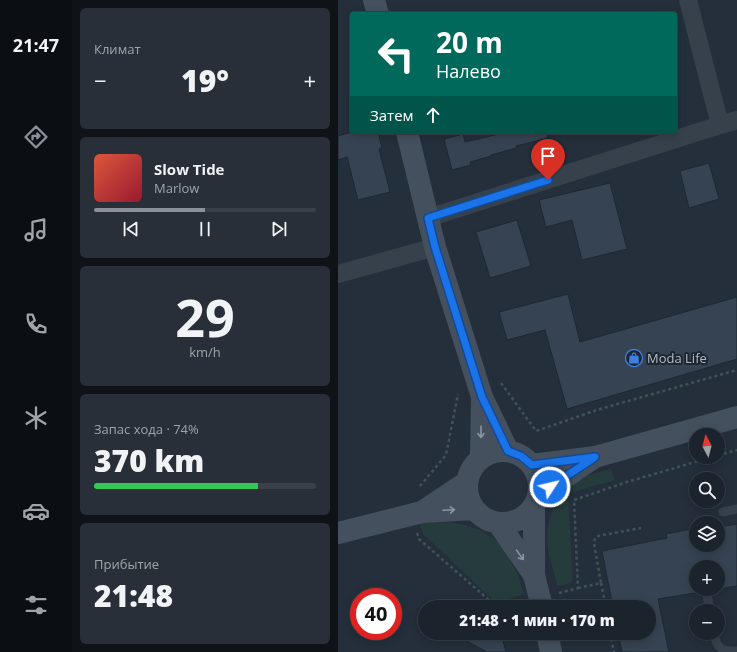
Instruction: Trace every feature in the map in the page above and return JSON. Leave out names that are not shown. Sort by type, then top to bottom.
[{"type":"street","points":[[374,0],[377,12]]},
{"type":"street","points":[[428,218],[729,123],[688,0]]},
{"type":"street","points":[[407,134],[435,247],[482,397],[508,451]]},
{"type":"street","points":[[338,274],[435,247]]},
{"type":"street","points":[[481,458],[482,397]]},
{"type":"street","points":[[532,465],[595,457],[737,417]]},
{"type":"street","points":[[540,600],[534,574],[537,501],[538,478],[532,465],[521,456],[508,451],[493,452],[481,458],[471,469],[467,482],[468,496],[474,509],[485,518],[498,523],[512,522],[525,517],[537,501],[595,457]]},
{"type":"street","points":[[422,512],[467,482]]},
{"type":"street","points":[[338,533],[422,512],[474,509]]},
{"type":"street","points":[[498,523],[534,574]]},
{"type":"street","points":[[548,640],[551,652]]},
{"type":"lane","points":[[722,512],[737,509]]},
{"type":"lane","points":[[715,640],[718,646],[726,651],[737,651]]},
{"type":"path","points":[[725,453],[737,450]]},
{"type":"path","points":[[578,588],[574,500],[627,482],[689,464]]},
{"type":"path","points":[[605,600],[594,543],[595,538],[598,536],[641,528]]},
{"type":"path","points":[[545,600],[578,588],[601,583]]},
{"type":"path","points":[[611,640],[614,652]]},
{"type":"green space","points":[[611,469],[615,480],[570,493],[568,496],[573,579],[571,583],[557,586],[547,540],[547,531],[551,514],[559,498],[572,485],[587,476]]},
{"type":"green space","points":[[441,520],[465,525],[480,530],[499,542],[518,575],[524,594],[506,600],[493,600],[423,534],[419,523]]},
{"type":"building","points":[[350,133],[350,134],[378,134],[382,148],[379,149],[390,192],[358,200],[347,157],[338,160],[338,136]]},
{"type":"building","points":[[463,134],[465,142],[499,134],[547,134],[548,138],[516,146],[516,148],[470,162],[471,165],[452,170],[444,139]]},
{"type":"building","points":[[709,163],[719,199],[689,208],[680,171]]},
{"type":"building","points":[[610,183],[627,249],[582,260],[572,220],[546,227],[539,200]]},
{"type":"building","points":[[517,220],[531,266],[490,278],[476,232]]},
{"type":"building","name":"Moda Life","points":[[568,294],[580,342],[737,297],[737,359],[567,409],[545,330],[507,340],[499,312]]},
{"type":"building","points":[[737,524],[737,586],[725,588],[725,560],[689,560],[689,594],[658,599],[669,652],[622,652],[619,640],[656,640],[656,600],[612,600],[602,551],[667,538],[666,534],[689,529],[689,552],[725,552],[725,526]]},
{"type":"building","points":[[465,640],[503,640],[506,652],[487,652]]},
{"type":"place","name":"Moda Life","points":[[634,358]]},
{"type":"route","points":[[548,180],[428,218],[435,247],[482,397],[508,451],[521,456],[532,465],[595,457],[550,487]]}]
